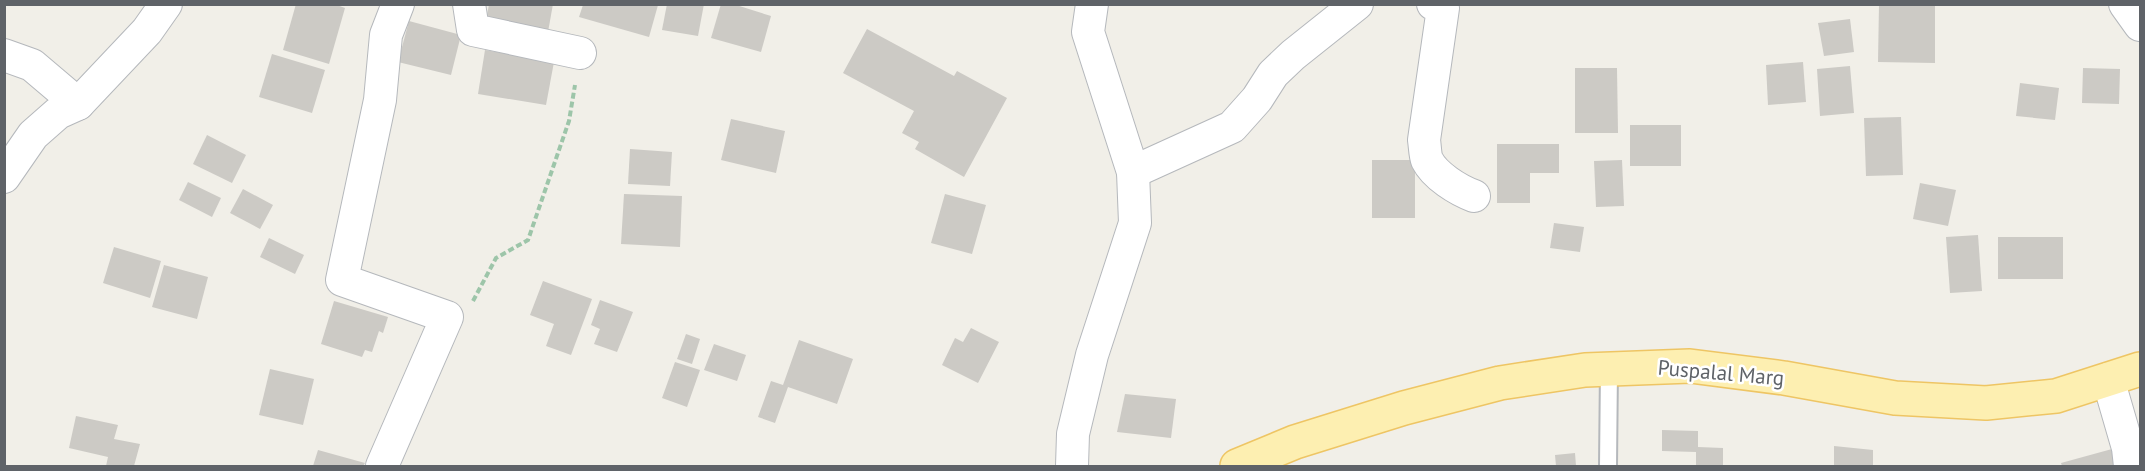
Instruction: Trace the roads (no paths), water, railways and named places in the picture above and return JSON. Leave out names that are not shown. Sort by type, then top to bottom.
[{"type":"main road","name":"Puspalal Marg","points":[[1237,466],[1295,442],[1404,408],[1500,383],[1609,368],[1690,366],[1784,378],[1895,398],[1986,403],[2056,396],[2140,369]]},
{"type":"street","points":[[4,177],[33,135],[58,113],[78,104],[147,31],[166,4]]},
{"type":"street","points":[[382,466],[447,317],[342,280],[380,100],[386,35],[398,4]]},
{"type":"street","points":[[469,4],[473,30],[580,53]]},
{"type":"street","points":[[1133,171],[1232,127],[1257,99],[1273,74],[1357,4]]},
{"type":"street","points":[[2125,4],[2140,25]]},
{"type":"street","points":[[1442,6],[1424,140],[1427,160],[1436,171],[1459,190],[1474,196]]},
{"type":"street","points":[[1072,466],[1073,434],[1092,355],[1136,223],[1133,171],[1088,32],[1083,7]]},
{"type":"street","points":[[4,55],[32,65],[78,104]]},
{"type":"street","points":[[2108,380],[2128,448],[2130,466]]},
{"type":"lane","points":[[1608,466],[1609,368]]}]
